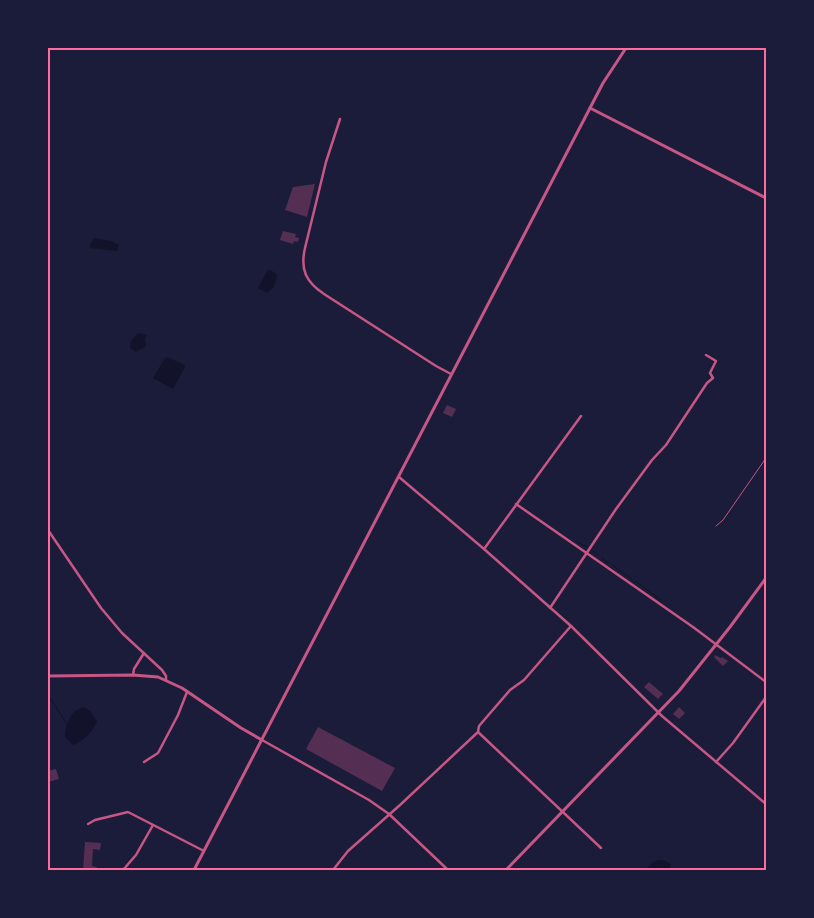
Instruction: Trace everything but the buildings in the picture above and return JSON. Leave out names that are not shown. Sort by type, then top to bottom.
[{"type":"street","points":[[194,870],[603,83],[626,48]]},
{"type":"street","points":[[590,108],[766,198]]},
{"type":"street","points":[[340,119],[326,162],[304,254],[303,264],[306,278],[324,294],[451,374]]},
{"type":"street","points":[[550,608],[616,509],[652,460],[666,445],[707,382],[714,378],[710,373],[716,361],[706,355]]},
{"type":"street","points":[[484,549],[581,416]]},
{"type":"street","points":[[398,476],[484,549],[570,626],[657,712],[766,804]]},
{"type":"street","points":[[516,504],[766,682]]},
{"type":"street","points":[[48,530],[101,608],[122,633],[162,670],[166,680]]},
{"type":"street","points":[[506,870],[679,691],[766,578]]},
{"type":"street","points":[[333,870],[348,851],[478,732],[479,726],[510,690],[524,680],[570,626]]},
{"type":"street","points":[[133,675],[134,669],[144,653]]},
{"type":"street","points":[[48,676],[133,675],[153,676],[166,680],[262,740],[369,800],[389,814],[448,870]]},
{"type":"street","points":[[144,762],[158,753],[178,715],[187,692]]},
{"type":"street","points":[[716,762],[733,743],[766,697]]},
{"type":"street","points":[[478,732],[601,848]]},
{"type":"street","points":[[88,824],[95,820],[128,812],[204,851]]},
{"type":"street","points":[[123,870],[136,855],[153,825]]},
{"type":"lane","points":[[716,526],[723,520],[766,458]]},
{"type":"shaded area","points":[[94,238],[111,241],[119,245],[117,251],[90,248]]},
{"type":"shaded area","points":[[271,270],[277,275],[274,287],[267,293],[258,288],[267,271]]},
{"type":"shaded area","points":[[138,333],[147,335],[145,339],[146,346],[136,352],[130,348],[131,341]]},
{"type":"shaded area","points":[[167,357],[185,365],[173,389],[153,378]]},
{"type":"shaded area","points":[[84,707],[90,711],[97,721],[88,735],[73,745],[65,737],[67,723],[75,711]]},
{"type":"shaded area","points":[[659,860],[666,861],[671,865],[667,870],[645,870],[653,862]]},
{"type":"waterway","points":[[577,542],[587,547]]},
{"type":"waterway","points":[[592,550],[597,554]]},
{"type":"waterway","points":[[602,558],[608,563]]},
{"type":"waterway","points":[[612,565],[632,579]]},
{"type":"waterway","points":[[635,581],[661,600]]},
{"type":"waterway","points":[[48,695],[67,724]]}]
